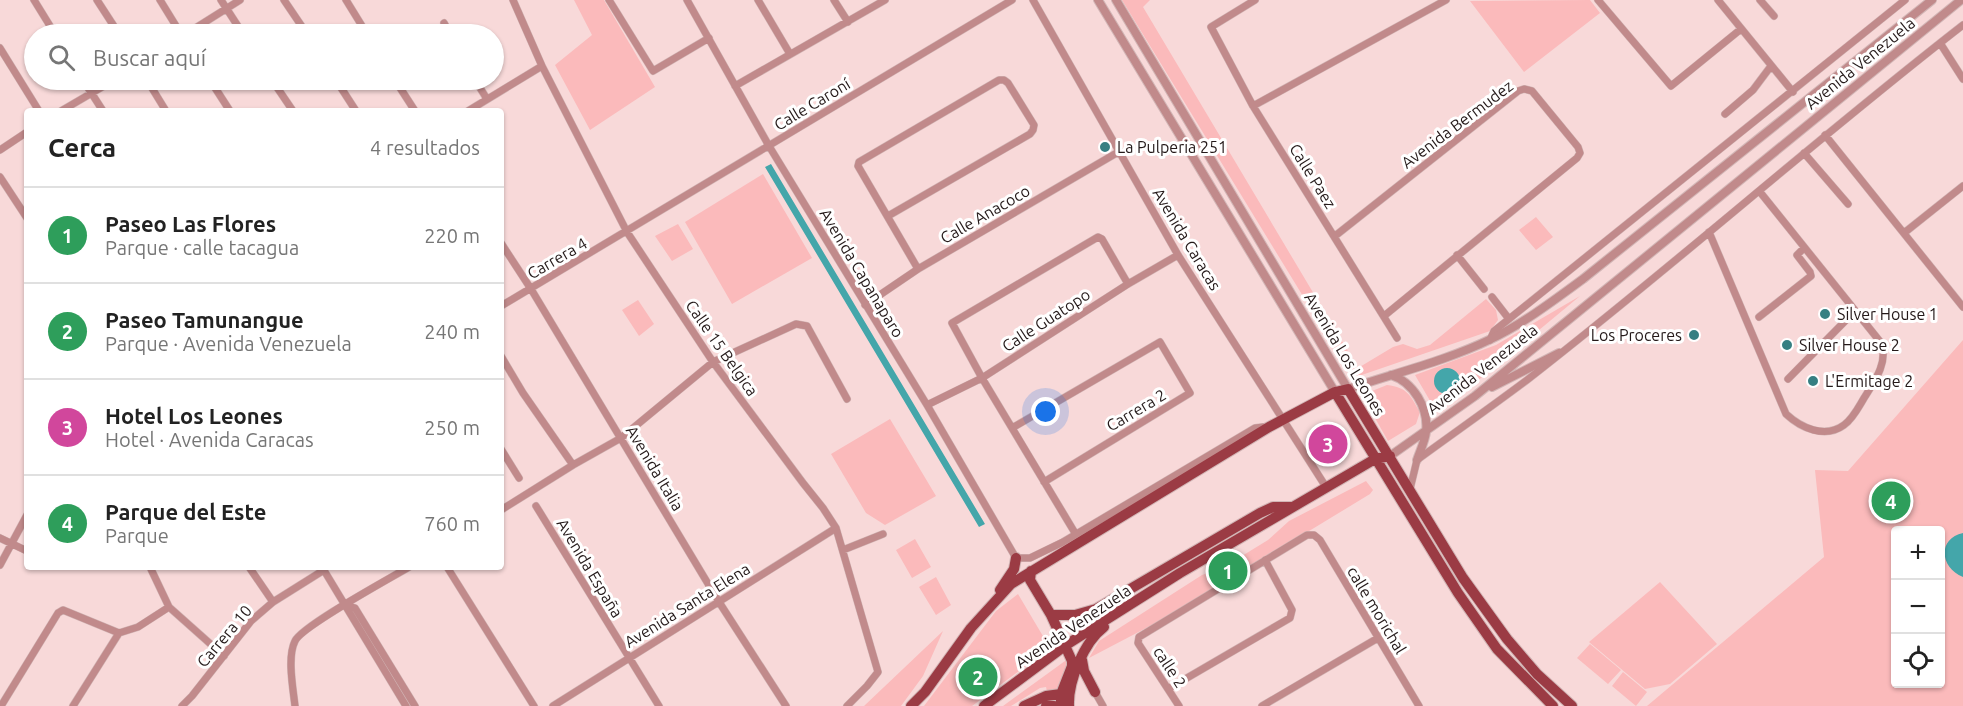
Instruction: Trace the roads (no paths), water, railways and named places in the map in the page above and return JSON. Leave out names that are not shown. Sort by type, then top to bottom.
[{"type":"main road","name":"Avenida Venezuela","points":[[913,706],[971,627],[1011,584],[1284,418],[1335,392],[1348,389]]},
{"type":"main road","name":"Avenida Los Leones","points":[[1348,389],[1463,578],[1507,639],[1537,674],[1572,706]]},
{"type":"main road","name":"Avenida Los Leones","points":[[1335,392],[1458,594],[1497,649],[1553,706]]},
{"type":"main road","name":"Avenida Venezuela","points":[[984,706],[1066,645],[1180,573],[1375,459],[1390,456]]},
{"type":"main road","points":[[1051,615],[1075,615],[1096,609],[1260,513],[1273,507],[1292,507]]},
{"type":"main road","points":[[989,606],[1014,569],[1016,558]]},
{"type":"main road","points":[[1024,706],[1046,696],[1061,700],[1072,666],[1066,645],[1030,580],[1031,571]]},
{"type":"main road","points":[[1069,706],[1069,696],[1079,661],[1091,639],[1101,629],[1180,573]]},
{"type":"main road","points":[[1084,652],[1082,662],[1084,671],[1095,692]]},
{"type":"main road","points":[[1046,706],[1054,706]]},
{"type":"street","points":[[34,0],[49,24]]},
{"type":"street","points":[[97,0],[113,24]]},
{"type":"street","points":[[160,0],[176,24]]},
{"type":"street","points":[[221,0],[236,24]]},
{"type":"street","points":[[200,24],[240,0]]},
{"type":"street","points":[[284,0],[300,24]]},
{"type":"street","points":[[346,0],[361,24]]},
{"type":"street","name":"Calle 15 Belgica","points":[[513,0],[542,66],[627,232],[713,362],[824,508],[836,528],[878,672],[847,706]]},
{"type":"street","points":[[609,0],[653,71],[708,38]]},
{"type":"street","name":"Avenida Capanaparo","points":[[687,0],[769,146],[927,405],[1016,558]]},
{"type":"street","points":[[758,0],[790,54]]},
{"type":"street","points":[[834,0],[848,22]]},
{"type":"street","points":[[735,87],[885,0]]},
{"type":"street","name":"Calle Caroní","points":[[627,232],[1012,0]]},
{"type":"street","name":"Avenida Caracas","points":[[1033,0],[1178,255],[1326,487]]},
{"type":"street","name":"Avenida Los Leones","points":[[1098,0],[1335,392]]},
{"type":"street","name":"Avenida Los Leones","points":[[1116,0],[1348,389]]},
{"type":"street","name":"Calle Paez","points":[[1255,0],[1210,27],[1253,106],[1397,338]]},
{"type":"street","points":[[1253,106],[1446,0]]},
{"type":"street","points":[[1598,0],[1671,86],[1741,29]]},
{"type":"street","points":[[1718,0],[1793,92]]},
{"type":"street","points":[[1760,0],[1774,16]]},
{"type":"street","name":"Avenida Venezuela","points":[[1490,339],[1494,331],[1509,318],[1905,0]]},
{"type":"street","name":"Avenida Venezuela","points":[[1348,389],[1444,358],[1490,339],[1542,309],[1583,279],[1932,0]]},
{"type":"street","name":"Avenida Venezuela","points":[[1390,456],[1475,396],[1961,0]]},
{"type":"street","name":"Avenida Venezuela","points":[[1417,459],[1527,380],[1760,192],[1825,135],[1963,25]]},
{"type":"street","points":[[1940,43],[1963,79]]},
{"type":"street","points":[[0,48],[24,87]]},
{"type":"street","points":[[504,89],[542,66]]},
{"type":"street","points":[[1725,114],[1753,90],[1771,66]]},
{"type":"street","points":[[888,216],[1030,134],[1034,125],[1008,83],[999,80],[861,160],[858,166],[918,269]]},
{"type":"street","name":"Avenida Bermudez","points":[[1335,236],[1518,91],[1524,89],[1532,91],[1578,147],[1580,153],[1577,158],[1384,316]]},
{"type":"street","points":[[26,90],[37,108]]},
{"type":"street","points":[[90,90],[101,108]]},
{"type":"street","points":[[66,108],[97,90]]},
{"type":"street","points":[[153,90],[164,108]]},
{"type":"street","points":[[216,90],[228,108]]},
{"type":"street","points":[[279,90],[291,108]]},
{"type":"street","points":[[342,90],[354,108]]},
{"type":"street","points":[[401,90],[413,108]]},
{"type":"street","points":[[482,90],[487,99]]},
{"type":"street","points":[[473,108],[502,90]]},
{"type":"street","points":[[0,150],[24,134]]},
{"type":"street","points":[[1825,135],[1963,307]]},
{"type":"street","name":"Calle Anacoco","points":[[865,304],[918,269],[1120,150]]},
{"type":"street","points":[[1804,153],[1848,204]]},
{"type":"street","points":[[0,177],[24,208]]},
{"type":"street","points":[[1904,233],[1963,186]]},
{"type":"street","points":[[1709,232],[1786,414],[1797,425],[1819,431],[1827,431],[1844,425],[1879,374],[1884,351],[1882,344],[1760,192]]},
{"type":"street","name":"Carrera 4","points":[[504,304],[627,232]]},
{"type":"street","points":[[1075,533],[982,378],[952,322],[1098,237],[1102,239],[1128,284]]},
{"type":"street","name":"Avenida Italia","points":[[504,248],[719,602],[786,706]]},
{"type":"street","points":[[1759,317],[1811,276],[1797,255],[1804,248]]},
{"type":"street","name":"Calle Guatopo","points":[[927,405],[982,378],[1128,284],[1178,255]]},
{"type":"street","points":[[1457,255],[1484,289]]},
{"type":"street","points":[[1492,297],[1509,318]]},
{"type":"street","points":[[1788,379],[1855,311]]},
{"type":"street","points":[[504,508],[621,438],[713,362],[796,324],[807,326],[847,399]]},
{"type":"street","name":"Carrera 2","points":[[1012,428],[1160,342],[1190,393],[1044,482]]},
{"type":"street","points":[[1475,396],[1559,353]]},
{"type":"street","points":[[504,361],[573,465]]},
{"type":"street","points":[[1390,375],[1402,379],[1415,392],[1423,409],[1426,431],[1410,489]]},
{"type":"street","points":[[1016,558],[1030,558],[1064,542],[1075,533],[1255,428],[1269,427]]},
{"type":"street","points":[[504,454],[519,478]]},
{"type":"street","name":"Avenida España","points":[[536,506],[659,706]]},
{"type":"street","points":[[0,565],[24,521]]},
{"type":"street","name":"Avenida Santa Elena","points":[[554,706],[836,528]]},
{"type":"street","points":[[843,550],[883,534]]},
{"type":"street","name":"calle morichal","points":[[1265,560],[1307,535],[1314,535],[1320,540],[1419,706]]},
{"type":"street","points":[[0,538],[24,549]]},
{"type":"street","points":[[1168,689],[1290,618],[1292,610],[1265,560]]},
{"type":"street","name":"calle 2","points":[[1179,706],[1138,643],[1143,634],[1265,560]]},
{"type":"street","points":[[151,570],[169,607],[224,656]]},
{"type":"street","points":[[251,570],[273,602]]},
{"type":"street","name":"Carrera 10","points":[[182,706],[251,621],[273,602],[320,570]]},
{"type":"street","points":[[324,570],[346,605],[347,612],[406,706]]},
{"type":"street","points":[[295,706],[291,664],[295,640],[309,627],[403,570]]},
{"type":"street","points":[[449,570],[534,706]]},
{"type":"street","points":[[346,605],[355,608],[415,706]]},
{"type":"street","points":[[0,706],[58,613],[63,610],[119,633],[138,627],[169,607]]},
{"type":"street","points":[[73,706],[119,633]]},
{"type":"street","points":[[1262,706],[1378,638]]},
{"type":"street","points":[[1095,692],[1103,706]]},
{"type":"water","points":[[771,164],[985,524],[979,527],[765,167]]},
{"type":"water","points":[[1447,368],[1456,372],[1460,381],[1456,390],[1447,394],[1438,390],[1434,381],[1438,372]]},
{"type":"water","points":[[1963,533],[1963,577],[1955,573],[1946,561],[1946,547],[1955,536]]},
{"type":"place","name":"La Pulperia 251","points":[[1105,147]]},
{"type":"place","name":"Silver House 1","points":[[1825,314]]},
{"type":"place","name":"Los Proceres","points":[[1694,335]]},
{"type":"place","name":"Silver House 2","points":[[1787,345]]},
{"type":"place","name":"L'Ermitage 2","points":[[1813,381]]},
{"type":"place","name":"Hotel Los Leones","points":[[1328,444]]},
{"type":"place","name":"Parque del Este","points":[[1891,501]]},
{"type":"place","name":"Paseo Las Flores","points":[[1228,571]]},
{"type":"place","name":"Paseo Tamunangue","points":[[978,677]]}]
